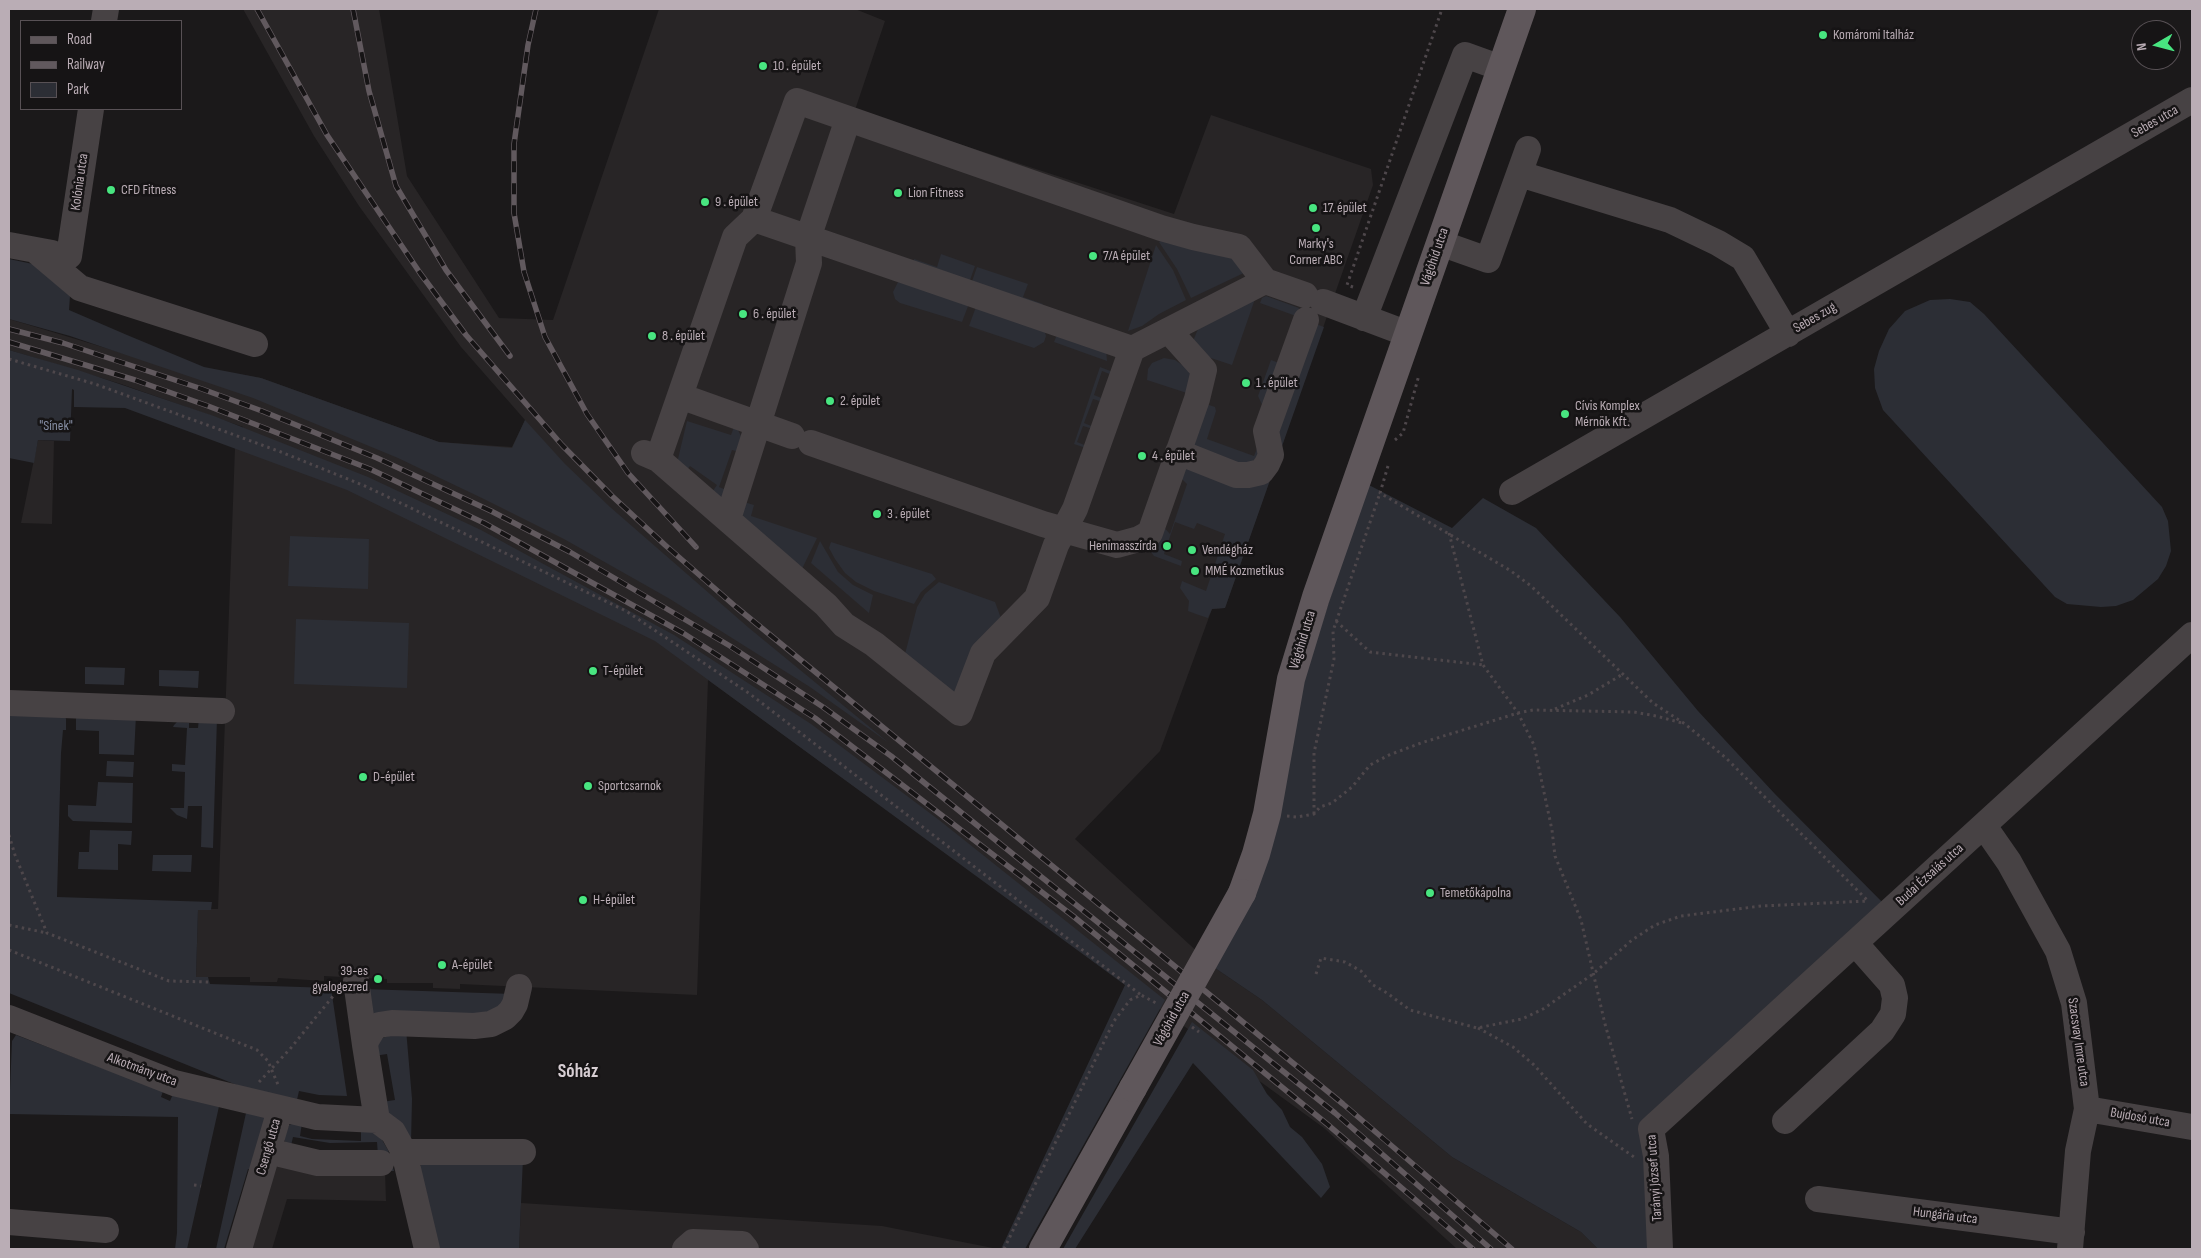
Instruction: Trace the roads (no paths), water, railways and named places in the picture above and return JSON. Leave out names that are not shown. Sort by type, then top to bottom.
[{"type":"main road","name":"Vágóhíd utca","points":[[1043,1249],[1242,893],[1256,854],[1267,814],[1291,679],[1316,597],[1522,9]]},
{"type":"street","points":[[1364,318],[1464,55],[1501,68]]},
{"type":"street","name":"Sebes utca","points":[[2117,144],[2192,100]]},
{"type":"street","points":[[1265,281],[1132,349],[1075,509],[1056,546],[1037,598],[983,653],[960,713],[874,644],[844,625],[826,605],[728,519],[651,456],[680,396],[735,237],[754,219],[797,101],[1161,228],[1193,238],[1238,247],[1265,281],[1311,306],[1364,318],[1408,334]]},
{"type":"street","name":"Kolónia utca","points":[[9,245],[75,256],[91,110]]},
{"type":"street","points":[[728,519],[809,263],[808,238],[848,119]]},
{"type":"street","name":"Sebes zug","points":[[1512,492],[2117,144]]},
{"type":"street","points":[[1440,243],[1488,260],[1528,149]]},
{"type":"street","points":[[1520,174],[1670,220],[1718,243],[1742,258],[1788,334]]},
{"type":"street","points":[[754,219],[1132,349]]},
{"type":"street","points":[[35,250],[80,288],[255,344]]},
{"type":"street","points":[[1178,452],[1236,475],[1261,472],[1271,455],[1266,431],[1311,306]]},
{"type":"street","points":[[680,396],[758,426],[1065,530],[1117,545],[1139,539],[1150,533],[1197,399],[1204,370],[1169,330]]},
{"type":"street","name":"Budai Ézsaiás utca","points":[[1668,1114],[1855,943],[1875,910],[1984,826],[2192,635]]},
{"type":"street","points":[[9,703],[222,711]]},
{"type":"street","name":"Szacsvay Imre utca","points":[[1984,826],[2009,862],[2058,951],[2074,1003],[2087,1109],[2078,1151],[2071,1241]]},
{"type":"street","points":[[1784,1121],[1882,1031],[1892,1018],[1895,1003],[1892,985],[1855,943]]},
{"type":"street","points":[[356,981],[377,1120],[393,1132],[393,1158],[427,1249]]},
{"type":"street","points":[[365,1046],[367,1039],[374,1029],[385,1024],[474,1026],[491,1024],[511,1011],[516,1004],[519,987]]},
{"type":"street","name":"Alkotmány utca","points":[[9,1018],[174,1083],[248,1099],[280,1110]]},
{"type":"street","name":"Bujdosó utca","points":[[2087,1109],[2192,1127]]},
{"type":"street","name":"Csengő utca","points":[[239,1249],[280,1110],[326,1118],[377,1120]]},
{"type":"street","name":"Tarányi József utca","points":[[1660,1249],[1656,1156],[1650,1129],[1668,1114]]},
{"type":"street","points":[[268,1151],[318,1163],[523,1152]]},
{"type":"street","name":"Hungária utca","points":[[1818,1200],[2071,1241]]},
{"type":"street","points":[[9,1222],[106,1230]]},
{"type":"street","points":[[685,1249],[694,1242],[742,1244],[746,1249]]},
{"type":"railway","points":[[257,9],[327,135],[420,273],[466,335],[562,445],[612,496],[736,607],[1343,1104],[1512,1249]]},
{"type":"railway","points":[[353,9],[369,91],[396,186],[446,270],[510,356]]},
{"type":"railway","points":[[536,9],[528,45],[514,144],[514,213],[524,272],[545,337],[587,414],[628,473],[696,547]]},
{"type":"railway","points":[[9,329],[63,343],[202,389],[262,411],[377,458],[491,511],[570,552],[730,646],[823,707],[891,756],[1335,1113],[1491,1249]]},
{"type":"railway","points":[[9,342],[135,380],[208,406],[370,469],[484,523],[683,633],[815,718],[1073,916],[1327,1124],[1473,1249]]},
{"type":"place","name":"Komáromi Italház","points":[[1823,35]]},
{"type":"place","name":"10 . épület","points":[[763,66]]},
{"type":"place","name":"CFD Fitness","points":[[111,190]]},
{"type":"place","name":"Lion Fitness","points":[[898,193]]},
{"type":"place","name":"9 . épület","points":[[705,202]]},
{"type":"place","name":"17. épület","points":[[1313,208]]},
{"type":"place","name":"Marky's Corner ABC","points":[[1316,228]]},
{"type":"place","name":"7/A épület","points":[[1093,256]]},
{"type":"place","name":"6 . épület","points":[[743,314]]},
{"type":"place","name":"8 . épület","points":[[652,336]]},
{"type":"place","name":"1 . épület","points":[[1246,383]]},
{"type":"place","name":"2. épület","points":[[830,401]]},
{"type":"place","name":"Cívis Komplex Mérnök Kft.","points":[[1565,414]]},
{"type":"place","name":"4 . épület","points":[[1142,456]]},
{"type":"place","name":"3 . épület","points":[[877,514]]},
{"type":"place","name":"Henimasszírda","points":[[1167,546]]},
{"type":"place","name":"Vendégház","points":[[1192,550]]},
{"type":"place","name":"MMÉ Kozmetikus","points":[[1195,571]]},
{"type":"place","name":"T-épület","points":[[593,671]]},
{"type":"place","name":"D-épület","points":[[363,777]]},
{"type":"place","name":"Sportcsarnok","points":[[588,786]]},
{"type":"place","name":"Temetőkápolna","points":[[1430,893]]},
{"type":"place","name":"H-épület","points":[[583,900]]},
{"type":"place","name":"A-épület","points":[[442,965]]},
{"type":"place","name":"39-es gyalogezred","points":[[378,979]]},
{"type":"district","name":"Sóház","points":[[578,1072]]},
{"type":"park label","name":"\"Sínek\"","points":[[56,426]]}]
